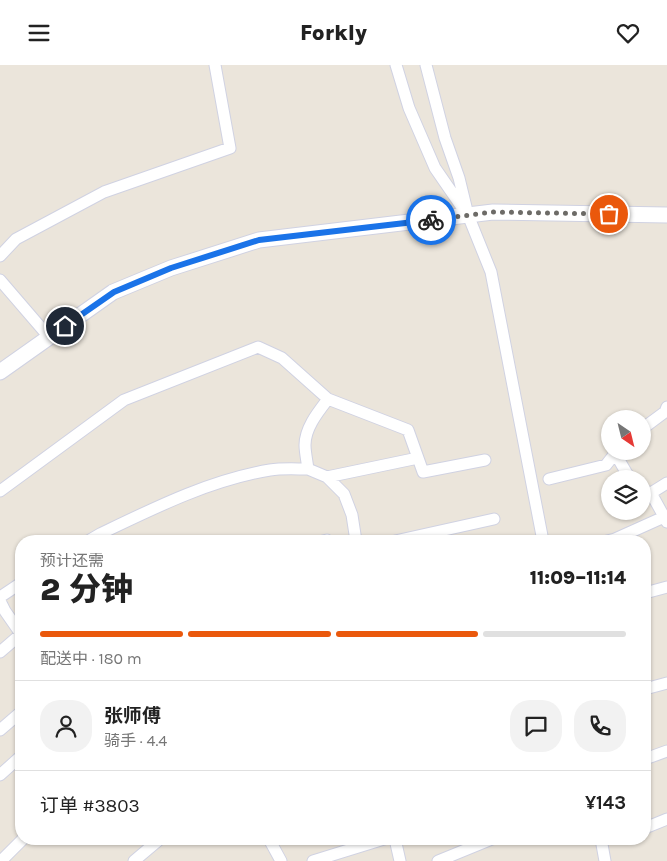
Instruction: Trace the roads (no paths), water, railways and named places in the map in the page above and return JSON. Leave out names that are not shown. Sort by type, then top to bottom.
[{"type":"street","points":[[0,255],[16,239],[104,193],[230,148],[215,65]]},
{"type":"street","points":[[396,65],[409,108],[435,168],[468,215]]},
{"type":"street","points":[[426,65],[468,215],[491,272],[542,535]]},
{"type":"street","points":[[0,372],[114,292],[171,268],[259,240],[493,212],[667,215]]},
{"type":"street","points":[[0,281],[49,337]]},
{"type":"street","points":[[0,491],[124,400],[258,347],[282,357],[328,399],[408,430],[423,472],[485,460]]},
{"type":"street","points":[[308,469],[304,444],[309,428],[328,399]]},
{"type":"street","points":[[651,422],[665,412],[667,407]]},
{"type":"street","points":[[327,477],[418,458]]},
{"type":"street","points":[[549,479],[606,465],[610,460]]},
{"type":"street","points":[[98,535],[171,501],[225,481],[271,470],[308,469],[327,477],[344,494],[352,515],[355,535]]},
{"type":"street","points":[[651,490],[667,483]]},
{"type":"street","points":[[625,535],[666,519],[651,498]]},
{"type":"street","points":[[422,535],[494,519]]},
{"type":"street","points":[[0,597],[15,587]]},
{"type":"street","points":[[651,591],[667,587]]},
{"type":"street","points":[[0,601],[15,625]]},
{"type":"street","points":[[0,652],[15,639]]},
{"type":"street","points":[[651,687],[667,683]]},
{"type":"street","points":[[0,730],[15,717]]},
{"type":"street","points":[[651,757],[667,751]]},
{"type":"street","points":[[0,775],[15,761]]},
{"type":"street","points":[[651,826],[667,819]]},
{"type":"street","points":[[4,858],[17,845]]},
{"type":"street","points":[[134,861],[153,845]]},
{"type":"street","points":[[272,845],[281,861]]},
{"type":"street","points":[[313,861],[365,845]]},
{"type":"street","points":[[396,845],[400,861]]},
{"type":"street","points":[[438,861],[477,845]]},
{"type":"street","points":[[602,845],[605,861]]}]
